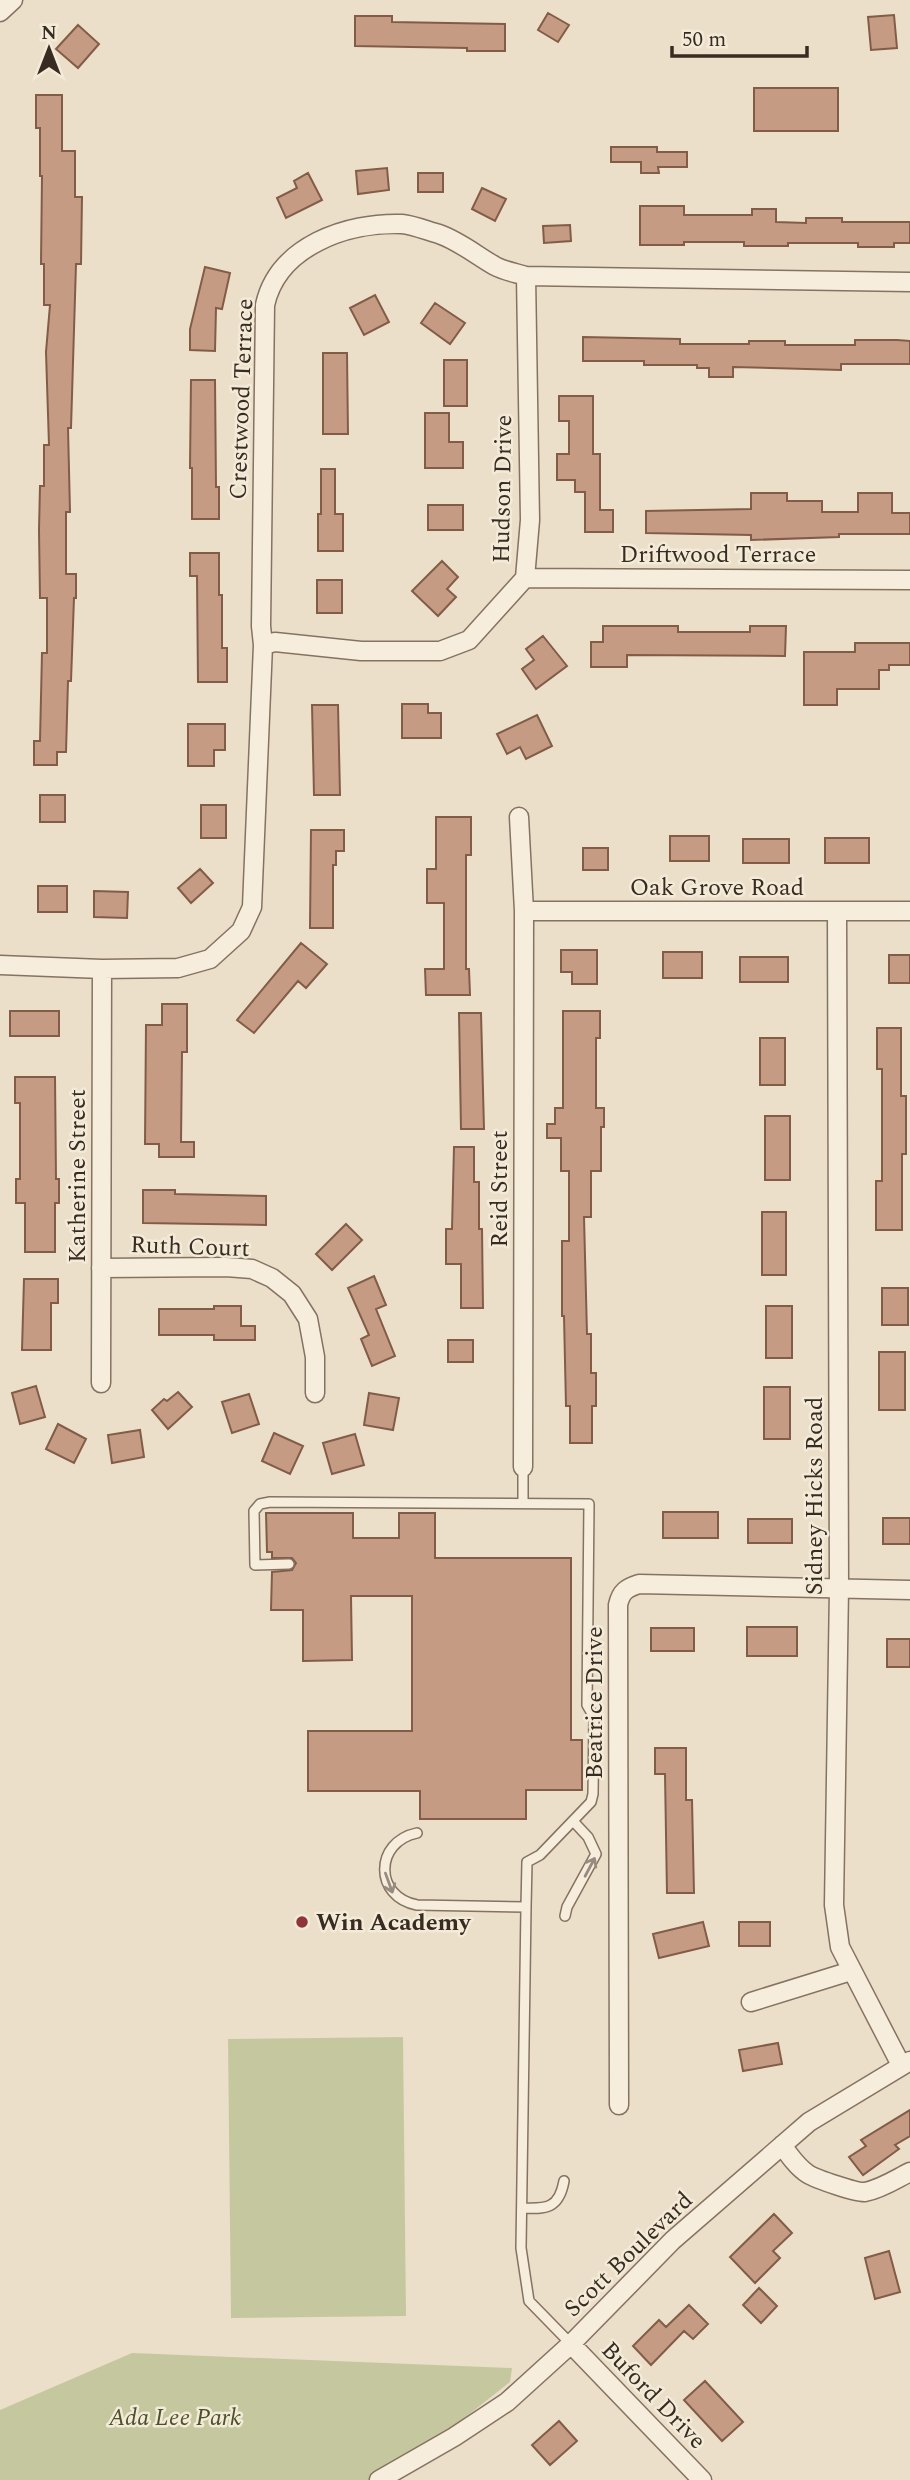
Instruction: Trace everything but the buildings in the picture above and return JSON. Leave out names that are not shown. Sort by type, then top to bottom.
[{"type":"street","points":[[0,12],[13,0]]},
{"type":"street","name":"Crestwood Terrace","points":[[0,965],[102,969],[178,968],[210,959],[241,931],[252,907],[263,645],[265,305],[268,289],[278,273],[295,256],[330,236],[352,229],[404,224],[441,235],[498,267],[526,276],[910,282]]},
{"type":"street","name":"Hudson Drive","points":[[263,645],[275,642],[360,651],[440,651],[469,640],[525,578],[530,520],[526,276]]},
{"type":"street","name":"Driftwood Terrace","points":[[525,578],[910,580]]},
{"type":"street","name":"Reid Street","points":[[519,817],[524,912],[523,1467]]},
{"type":"street","name":"Oak Grove Road","points":[[524,912],[910,912]]},
{"type":"street","name":"Sidney Hicks Road","points":[[837,912],[839,1588],[834,1905],[840,1947],[851,1971],[905,2063]]},
{"type":"street","name":"Katherine Street","points":[[101,1383],[102,969]]},
{"type":"street","name":"Ruth Court","points":[[101,1268],[226,1267],[252,1269],[272,1278],[292,1294],[308,1319],[315,1357],[315,1393]]},
{"type":"street","name":"Beatrice Drive","points":[[619,2105],[618,1605],[621,1594],[629,1587],[639,1584],[910,1590]]},
{"type":"street","points":[[751,2002],[851,1971]]},
{"type":"street","name":"Scott Boulevard","points":[[379,2480],[454,2437],[507,2402],[571,2344],[673,2240],[809,2122],[905,2063]]},
{"type":"street","points":[[782,2145],[808,2174],[853,2191],[874,2190],[910,2172]]},
{"type":"street","name":"Buford Drive","points":[[571,2344],[702,2480]]},
{"type":"lane","points":[[523,1467],[523,1503]]},
{"type":"lane","points":[[289,1564],[255,1565],[254,1511],[260,1504],[589,1504],[587,1706],[594,1717],[593,1794],[591,1802],[540,1855],[527,1861],[526,1907],[521,2248],[529,2301],[571,2344]]},
{"type":"lane","points":[[565,1916],[566,1907],[596,1854],[588,1837],[573,1821]]},
{"type":"lane","points":[[417,1833],[399,1839],[390,1850],[386,1861],[388,1885],[394,1895],[404,1902],[418,1905],[526,1907]]},
{"type":"lane","points":[[522,2208],[549,2206],[557,2201],[564,2181]]},
{"type":"green space","points":[[403,2037],[406,2316],[231,2318],[228,2039]]},
{"type":"green space","name":"Ada Lee Park","points":[[132,2353],[512,2368],[510,2382],[443,2435],[379,2477],[369,2480],[0,2480],[0,2410]]},
{"type":"place","name":"Win Academy","points":[[302,1922]]}]
